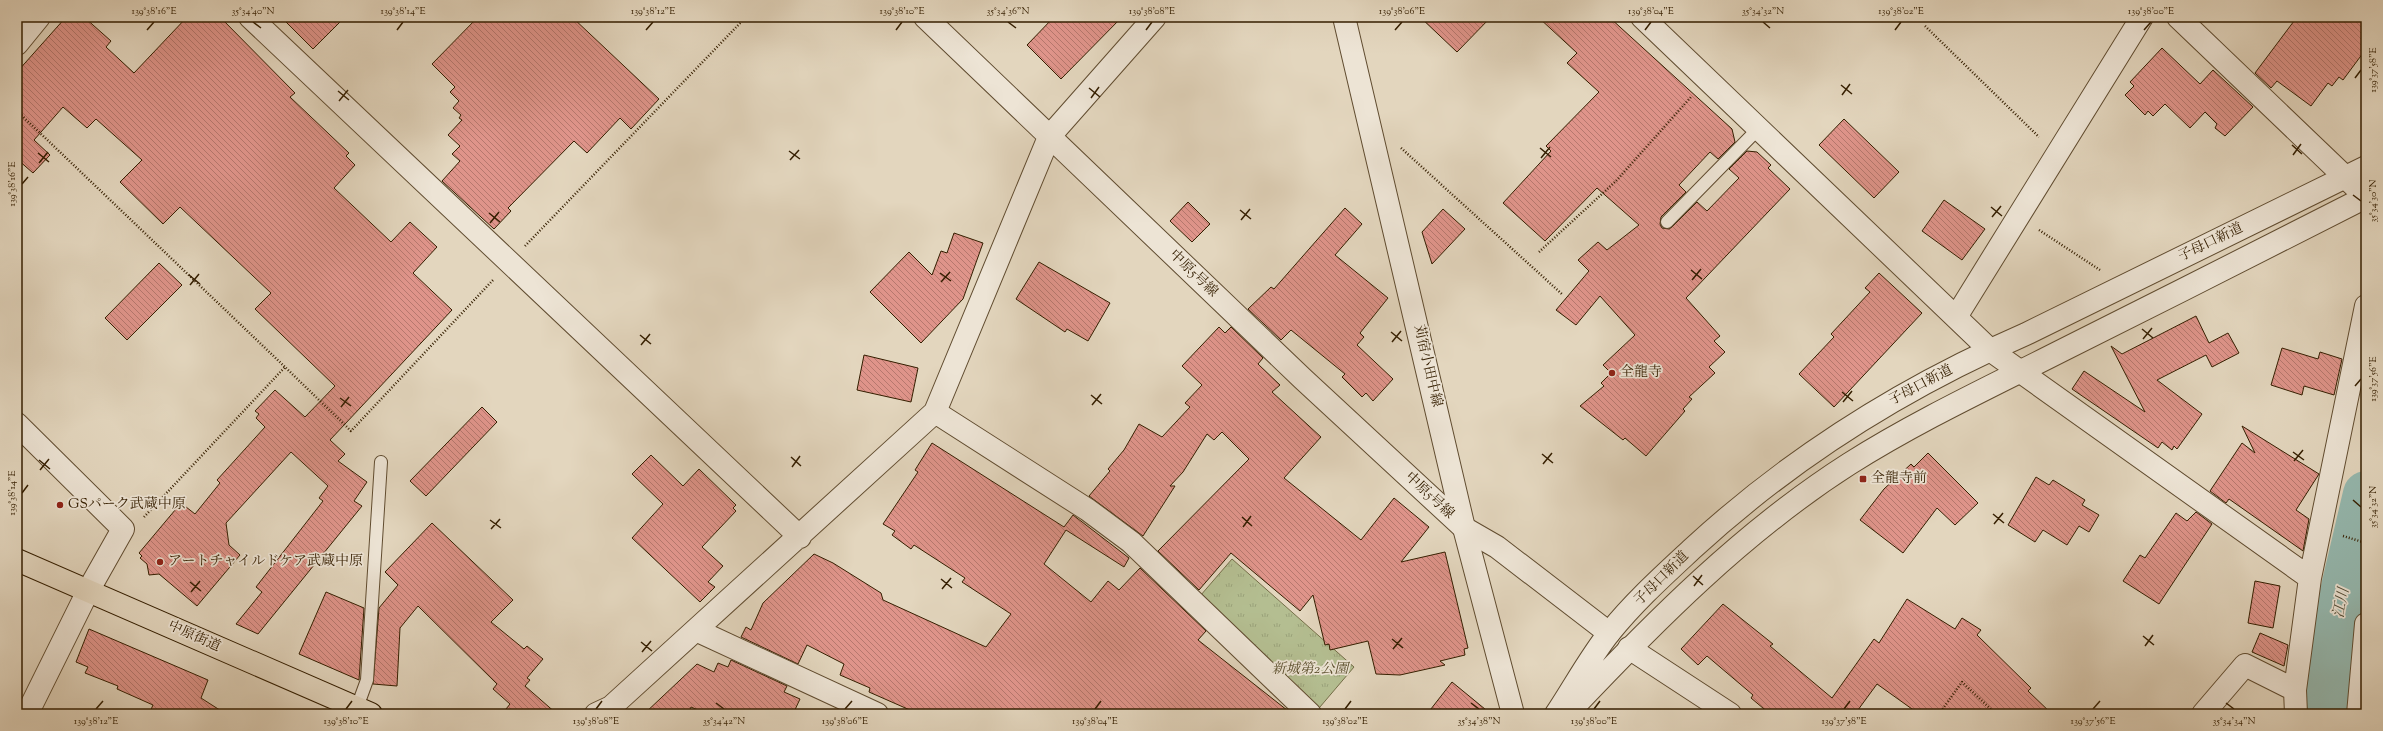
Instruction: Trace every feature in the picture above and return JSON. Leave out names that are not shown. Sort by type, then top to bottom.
[{"type":"main road","name":"中原街道","points":[[17,560],[360,712]]},
{"type":"street","points":[[17,44],[40,17]]},
{"type":"street","points":[[250,17],[800,537]]},
{"type":"street","name":"中原5号線","points":[[925,17],[1308,384],[1464,528],[1497,547],[1610,633]]},
{"type":"street","points":[[596,714],[611,707],[698,631],[935,412],[1049,137],[1155,17]]},
{"type":"street","name":"苅宿小田中線","points":[[1344,17],[1464,528],[1513,714]]},
{"type":"street","points":[[1642,17],[1990,350],[2310,578]]},
{"type":"street","points":[[1956,317],[2142,17]]},
{"type":"street","points":[[2178,17],[2366,197]]},
{"type":"street","name":"子母口新道","points":[[1556,714],[1610,633],[1653,585],[1722,521],[1797,462],[1883,406],[1990,350],[2366,167]]},
{"type":"street","name":"子母口新道","points":[[1568,714],[1629,648],[1713,570],[1775,518],[1848,465],[1927,419],[2366,197]]},
{"type":"street","points":[[2296,714],[2295,690],[2310,578],[2366,306]]},
{"type":"street","points":[[935,412],[1088,510],[1131,542],[1310,714]]},
{"type":"street","points":[[17,424],[123,529],[88,591],[27,714]]},
{"type":"street","points":[[2361,703],[2366,624]]},
{"type":"street","points":[[698,631],[877,714]]},
{"type":"street","points":[[1629,648],[1730,714]]},
{"type":"street","points":[[2203,714],[2245,665],[2295,690]]},
{"type":"lane","points":[[1667,222],[1759,128]]},
{"type":"lane","points":[[360,712],[367,680],[381,462]]},
{"type":"path","points":[[17,111],[351,431],[509,263],[746,17]]},
{"type":"path","points":[[1925,26],[2057,154]]},
{"type":"path","points":[[1539,252],[1616,181],[1708,79]]},
{"type":"path","points":[[1397,144],[1563,295]]},
{"type":"path","points":[[2032,226],[2107,274]]},
{"type":"path","points":[[123,529],[138,522],[285,367]]},
{"type":"path","points":[[1939,714],[1962,682],[1996,714]]},
{"type":"green space","name":"新城第2公園","points":[[1232,559],[1354,667],[1314,714],[1194,603]]},
{"type":"building","points":[[66,17],[84,17],[111,41],[106,47],[134,73],[187,17],[220,17],[295,93],[290,97],[349,153],[346,156],[355,165],[334,188],[391,242],[410,222],[437,247],[413,273],[452,310],[330,440],[345,454],[338,461],[367,482],[354,501],[362,506],[258,634],[236,624],[262,592],[256,587],[323,501],[319,498],[328,486],[291,452],[226,523],[229,545],[240,555],[197,606],[159,574],[149,575],[147,564],[140,558],[142,556],[139,553],[181,503],[195,514],[220,483],[217,480],[265,427],[256,418],[259,414],[255,411],[275,390],[305,417],[335,386],[255,309],[271,293],[180,207],[163,224],[120,182],[142,160],[96,119],[87,128],[63,107],[34,140],[50,155],[33,173],[17,159],[17,72]]},
{"type":"building","points":[[281,17],[345,17],[313,49]]},
{"type":"building","points":[[478,17],[572,17],[659,99],[631,129],[620,118],[587,153],[574,141],[508,208],[511,211],[494,229],[442,181],[460,161],[452,154],[460,146],[448,135],[462,120],[459,118],[461,115],[453,108],[459,101],[450,92],[455,87],[432,64]]},
{"type":"building","points":[[1054,17],[1122,17],[1061,79],[1027,45]]},
{"type":"building","points":[[1420,17],[1491,17],[1457,52]]},
{"type":"building","points":[[1538,17],[1609,17],[1732,129],[1735,142],[1718,159],[1710,152],[1679,185],[1686,192],[1661,217],[1660,224],[1662,228],[1669,229],[1672,227],[1697,202],[1707,211],[1739,178],[1729,169],[1747,151],[1757,152],[1771,165],[1768,168],[1790,189],[1686,298],[1720,336],[1714,341],[1725,352],[1709,367],[1715,373],[1689,397],[1692,399],[1683,409],[1685,411],[1646,456],[1625,438],[1623,440],[1580,406],[1604,386],[1601,383],[1611,373],[1603,365],[1635,335],[1600,296],[1576,325],[1556,310],[1589,271],[1578,260],[1598,242],[1607,250],[1639,225],[1597,188],[1545,241],[1503,203],[1551,151],[1546,146],[1599,92],[1567,63],[1577,53]]},
{"type":"building","points":[[2297,17],[2366,17],[2366,49],[2343,80],[2339,77],[2332,86],[2328,83],[2311,106],[2277,81],[2271,88],[2255,73]]},
{"type":"building","points":[[2162,48],[2200,84],[2213,70],[2253,107],[2225,136],[2215,128],[2217,124],[2205,112],[2190,128],[2165,104],[2153,116],[2148,111],[2145,115],[2125,95],[2134,86],[2130,82]]},
{"type":"building","points":[[1844,119],[1899,172],[1874,198],[1819,145]]},
{"type":"building","points":[[1944,200],[1985,229],[1962,260],[1922,231]]},
{"type":"building","points":[[1188,202],[1210,224],[1192,242],[1170,221]]},
{"type":"building","points":[[1345,208],[1362,224],[1335,255],[1388,298],[1360,333],[1364,337],[1357,345],[1393,379],[1373,401],[1366,393],[1362,397],[1342,377],[1345,374],[1291,330],[1281,340],[1248,309],[1271,287],[1274,289]]},
{"type":"building","points":[[1443,209],[1465,229],[1432,264],[1422,232]]},
{"type":"building","points":[[954,233],[983,243],[963,299],[921,343],[870,292],[909,252],[932,275],[941,251],[947,253]]},
{"type":"building","points":[[1039,262],[1110,303],[1088,341],[1067,329],[1065,332],[1016,299]]},
{"type":"building","points":[[159,263],[182,285],[127,340],[105,318]]},
{"type":"building","points":[[1879,273],[1922,313],[1834,407],[1799,374],[1834,337],[1831,334],[1870,292],[1865,288]]},
{"type":"building","points":[[2196,316],[2209,343],[2228,333],[2239,353],[2212,367],[2206,355],[2157,380],[2202,414],[2177,449],[2174,446],[2172,450],[2162,442],[2158,448],[2072,389],[2084,371],[2145,412],[2111,346],[2122,354]]},
{"type":"building","points":[[1219,327],[1225,333],[1231,327],[1263,358],[1258,364],[1280,385],[1272,392],[1321,437],[1284,478],[1361,540],[1394,498],[1429,527],[1401,562],[1445,552],[1468,648],[1464,649],[1465,655],[1440,661],[1445,665],[1400,675],[1376,674],[1368,641],[1330,650],[1329,644],[1325,645],[1313,595],[1300,611],[1231,553],[1199,590],[1158,551],[1249,459],[1222,432],[1214,440],[1207,434],[1183,472],[1170,486],[1175,486],[1143,536],[1089,496],[1110,471],[1108,469],[1124,450],[1139,424],[1162,437],[1190,407],[1185,403],[1202,385],[1182,366]]},
{"type":"building","points":[[2282,348],[2318,359],[2320,352],[2342,359],[2334,395],[2304,386],[2302,395],[2271,385]]},
{"type":"building","points":[[864,355],[918,368],[911,402],[857,390]]},
{"type":"building","points":[[482,407],[497,422],[426,496],[410,481]]},
{"type":"building","points":[[2242,426],[2319,474],[2296,510],[2309,519],[2303,551],[2229,499],[2226,503],[2210,491],[2242,443],[2255,453]]},
{"type":"building","points":[[932,443],[1064,527],[1073,515],[1129,558],[1124,567],[1066,530],[1044,564],[1091,602],[1108,581],[1119,590],[1140,568],[1206,631],[1198,640],[1292,714],[919,714],[869,692],[870,688],[840,675],[844,664],[807,645],[798,664],[741,637],[746,627],[751,630],[763,603],[814,554],[833,563],[881,593],[883,600],[986,647],[1011,614],[962,582],[965,578],[914,545],[911,549],[892,535],[895,531],[883,524],[918,472],[915,470]]},
{"type":"building","points":[[1928,453],[1978,503],[1955,525],[1937,508],[1903,553],[1860,520],[1884,489],[1911,464],[1914,467]]},
{"type":"building","points":[[651,455],[683,486],[699,469],[736,505],[733,508],[736,511],[702,547],[723,566],[708,582],[715,587],[700,602],[632,538],[663,504],[632,474]]},
{"type":"building","points":[[2036,477],[2049,485],[2053,480],[2085,500],[2082,505],[2099,515],[2089,532],[2079,526],[2067,545],[2043,530],[2035,542],[2008,525]]},
{"type":"building","points":[[2196,512],[2212,524],[2159,604],[2123,581],[2140,555],[2145,558],[2176,513],[2187,521]]},
{"type":"building","points":[[432,523],[513,600],[491,622],[524,649],[527,646],[543,659],[527,678],[530,680],[525,686],[557,714],[502,714],[510,704],[493,689],[497,684],[418,606],[400,628],[397,686],[373,684],[379,608],[398,585],[385,572]]},
{"type":"building","points":[[2255,581],[2280,586],[2273,628],[2248,623]]},
{"type":"building","points":[[326,592],[364,608],[359,680],[299,654]]},
{"type":"building","points":[[1907,599],[1955,629],[1962,618],[1981,630],[1977,635],[2031,688],[2028,691],[2052,714],[1919,714],[1877,684],[1855,714],[1770,714],[1751,698],[1753,695],[1707,656],[1698,665],[1681,649],[1723,604],[1773,644],[1770,646],[1832,698],[1874,639],[1879,643]]},
{"type":"building","points":[[89,629],[208,680],[201,698],[226,714],[149,714],[153,705],[117,689],[118,686],[85,673],[88,667],[76,662]]},
{"type":"building","points":[[2260,633],[2288,645],[2284,666],[2252,652]]},
{"type":"building","points":[[731,660],[787,686],[784,692],[800,699],[793,714],[707,714],[691,707],[688,714],[644,714],[697,664],[714,672],[718,663],[728,667]]},
{"type":"building","points":[[1452,682],[1491,714],[1427,714]]},
{"type":"waterway","name":"江川","points":[[2326,714],[2339,609],[2366,494]]},
{"type":"place","name":"全龍寺","points":[[1612,373]]},
{"type":"place","name":"全龍寺前","points":[[1863,479]]},
{"type":"place","name":"GSパーク武蔵中原","points":[[60,505]]},
{"type":"place","name":"アートチャイルドケア武蔵中原","points":[[160,562]]}]
